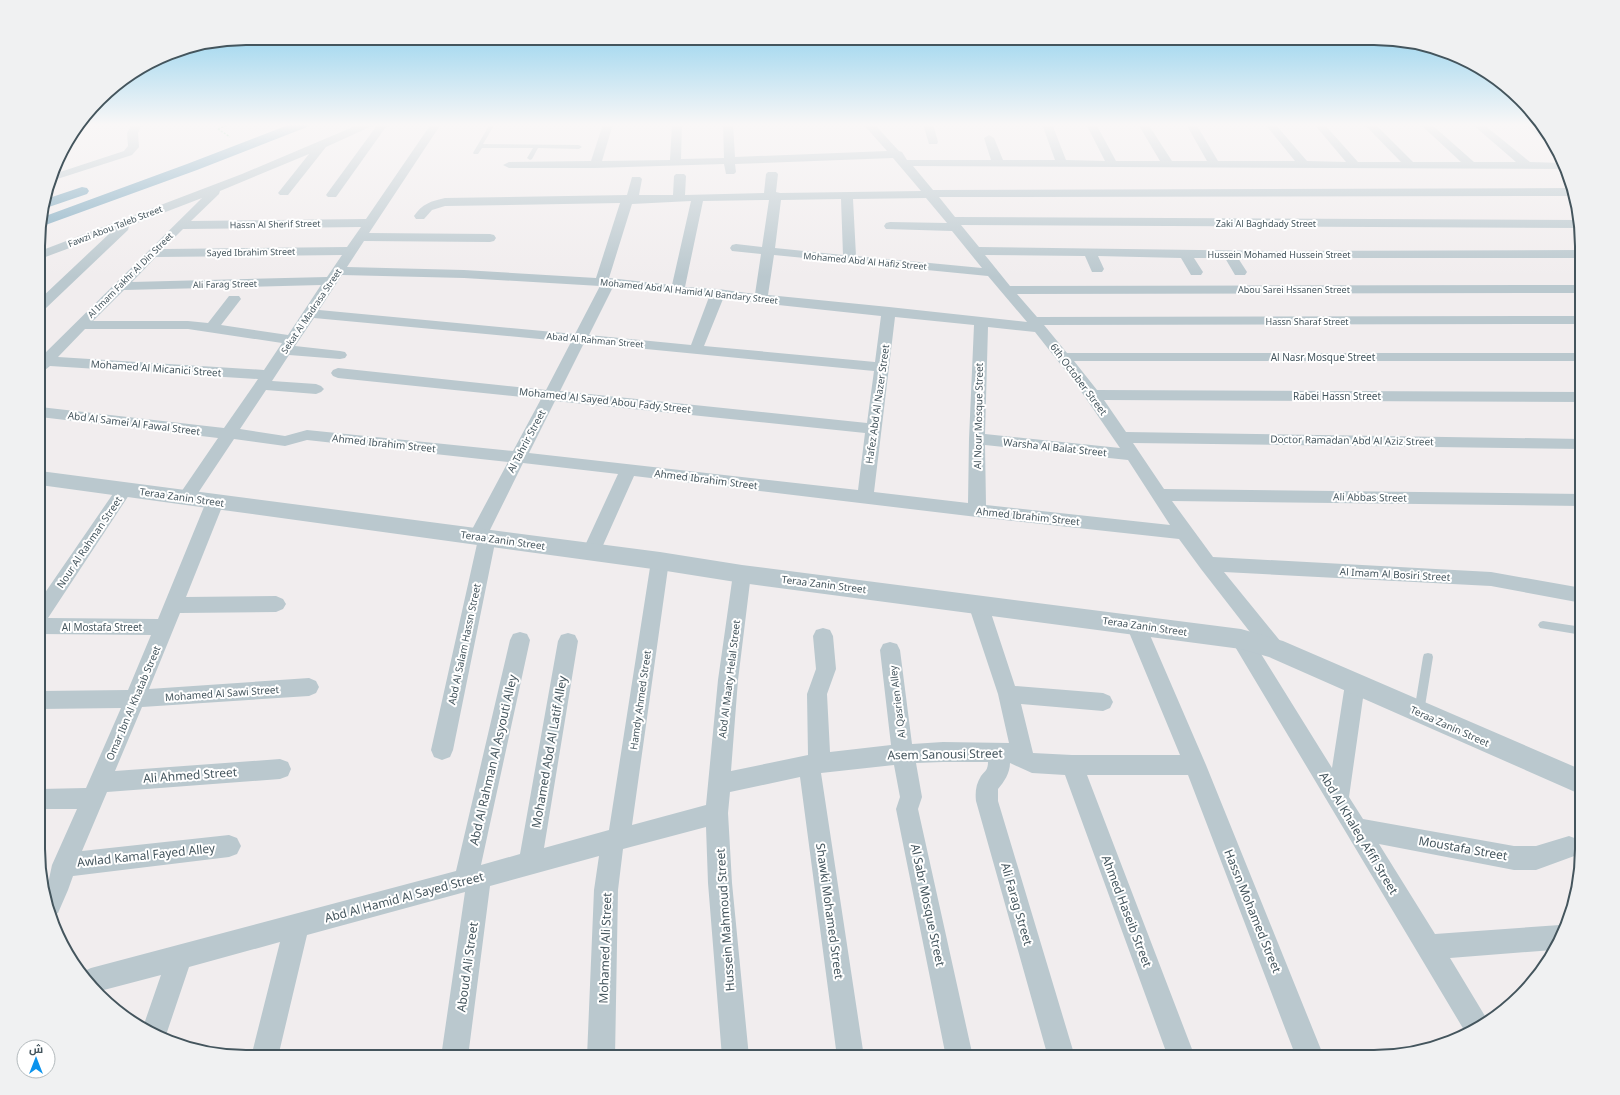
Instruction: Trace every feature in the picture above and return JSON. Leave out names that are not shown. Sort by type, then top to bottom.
[{"type":"highway","points":[[47,220],[168,175]]},
{"type":"highway","points":[[50,203],[96,186]]},
{"type":"street","name":"Fawzi Abou Taleb Street","points":[[45,253],[249,175]]},
{"type":"street","points":[[284,194],[299,175]]},
{"type":"street","points":[[332,195],[346,175]]},
{"type":"street","name":"Sekat Al Madrasa Street","points":[[186,498],[402,175]]},
{"type":"street","points":[[761,298],[768,251],[773,195],[772,175]]},
{"type":"street","name":"6th October Street","points":[[915,175],[993,273],[1064,357],[1122,437],[1159,495],[1207,564],[1274,648]]},
{"type":"street","points":[[679,198],[680,176]]},
{"type":"street","name":"Al Tahrir Street","points":[[482,537],[517,456],[580,338],[605,282],[636,178]]},
{"type":"street","name":"Al Imam Fakhr Al Din Street","points":[[45,361],[180,225],[222,186]]},
{"type":"street","points":[[420,216],[424,208],[430,205],[445,202],[629,200],[773,195],[1567,192]]},
{"type":"street","points":[[848,195],[850,260]]},
{"type":"street","points":[[678,290],[698,197]]},
{"type":"street","points":[[45,301],[130,221]]},
{"type":"street","name":"Hassn Al Sherif Street","points":[[180,225],[370,223]]},
{"type":"street","name":"Zaki Al Baghdady Street","points":[[890,226],[954,224],[1574,224]]},
{"type":"street","points":[[360,237],[490,238]]},
{"type":"street","name":"Mohamed Abd Al Hafiz Street","points":[[736,248],[993,273]]},
{"type":"street","name":"Sayed Ibrahim Street","points":[[152,254],[351,251]]},
{"type":"street","name":"Hussein Mohamed Hussein Street","points":[[976,251],[1332,255],[1575,254]]},
{"type":"street","points":[[1089,252],[1097,269]]},
{"type":"street","points":[[1185,254],[1196,272]]},
{"type":"street","points":[[1229,254],[1240,272]]},
{"type":"street","points":[[1332,255],[1340,266]]},
{"type":"street","points":[[1371,255],[1382,269]]},
{"type":"street","points":[[1432,255],[1442,266]]},
{"type":"street","name":"Mohamed Abd Al Hamid Al Bandary Street","points":[[334,276],[464,274],[605,282],[981,321],[1036,324]]},
{"type":"street","name":"Ali Farag Street","points":[[120,286],[334,276]]},
{"type":"street","name":"Abou Sarei Hssanen Street","points":[[1007,290],[1575,289]]},
{"type":"street","points":[[696,349],[718,293]]},
{"type":"street","points":[[212,327],[234,300]]},
{"type":"street","name":"Hafez Abd Al Nazer Street","points":[[865,498],[889,311]]},
{"type":"street","name":"Abad Al Rahman Street","points":[[310,313],[881,367]]},
{"type":"street","name":"Hassn Sharaf Street","points":[[1036,324],[1575,320]]},
{"type":"street","name":"Al Nour Mosque Street","points":[[977,511],[977,439],[981,321]]},
{"type":"street","points":[[80,326],[212,327],[288,345],[340,355]]},
{"type":"street","name":"Al Nasr Mosque Street","points":[[1064,357],[1575,357]]},
{"type":"street","name":"Mohamed Al Micanici Street","points":[[45,364],[264,380],[316,389]]},
{"type":"street","name":"Mohamed Al Sayed Abou Fady Street","points":[[338,372],[873,429]]},
{"type":"street","name":"Rabei Hassn Street","points":[[1092,395],[1575,397]]},
{"type":"street","name":"Abd Al Samei Al Fawal Street","points":[[45,413],[229,434]]},
{"type":"street","name":"Ahmed Ibrahim Street","points":[[229,434],[285,441],[307,435],[517,456],[977,511],[1185,533]]},
{"type":"street","name":"Doctor Ramadan Abd Al Aziz Street","points":[[1122,437],[1575,444]]},
{"type":"street","name":"Warsha Al Balat Street","points":[[977,439],[1133,455]]},
{"type":"street","points":[[591,552],[628,470]]},
{"type":"street","name":"Teraa Zanin Street","points":[[45,479],[660,561],[742,574],[1241,639],[1274,648],[1575,780]]},
{"type":"street","name":"Nour Al Rahman Street","points":[[45,608],[125,489]]},
{"type":"street","name":"Ali Abbas Street","points":[[1159,495],[1575,500]]},
{"type":"street","name":"Omar Ibn Al Khatab Street","points":[[51,896],[55,876],[96,790],[135,699],[215,502]]},
{"type":"street","name":"Abd Al Salam Hassn Street","points":[[442,750],[482,537]]},
{"type":"street","name":"Hamdy Ahmed Street","points":[[616,839],[660,561]]},
{"type":"street","name":"Al Imam Al Bosiri Street","points":[[1207,564],[1491,579],[1575,597]]},
{"type":"street","name":"Abd Al Maaty Helal Street","points":[[719,784],[728,680],[742,574]]},
{"type":"street","points":[[174,605],[276,604]]},
{"type":"street","points":[[978,604],[1008,694],[1024,760]]},
{"type":"street","name":"Hassn Mohamed Street","points":[[1136,625],[1195,765],[1307,1050]]},
{"type":"street","name":"Al Mostafa Street","points":[[45,626],[165,627]]},
{"type":"street","name":"Shawki Mohamed Street","points":[[823,636],[826,669],[817,694],[814,764],[850,1050]]},
{"type":"street","name":"Abd Al Khaleq Afifi Street","points":[[1241,639],[1475,1023]]},
{"type":"street","name":"Abd Al Rahman Al Asyouti Alley","points":[[472,879],[520,640]]},
{"type":"street","name":"Mohamed Abd Al Latif Alley","points":[[530,863],[568,641]]},
{"type":"street","name":"Al Qasrien Alley","points":[[890,650],[903,754]]},
{"type":"street","points":[[1338,798],[1355,684]]},
{"type":"street","name":"Mohamed Al Sawi Street","points":[[45,700],[135,699],[309,687]]},
{"type":"street","points":[[1008,694],[1103,702]]},
{"type":"street","name":"Asem Sanousi Street","points":[[719,784],[814,764],[903,754],[943,752],[1011,753],[1032,763],[1195,765]]},
{"type":"street","name":"Ali Farag Street","points":[[997,753],[999,766],[995,777],[988,784],[986,792],[987,801],[1060,1050]]},
{"type":"street","name":"Al Sabr Mosque Street","points":[[903,754],[912,797],[907,809],[959,1050]]},
{"type":"street","name":"Ahmed Haseib Street","points":[[1072,764],[1179,1050]]},
{"type":"street","name":"Ali Ahmed Street","points":[[45,798],[96,790],[280,769]]},
{"type":"street","name":"Hussein Mahmoud Street","points":[[719,784],[717,813],[720,883],[735,1050]]},
{"type":"street","name":"Abd Al Hamid Al Sayed Street","points":[[94,980],[717,813]]},
{"type":"street","name":"Moustafa Street","points":[[1357,829],[1514,858],[1536,858],[1569,847]]},
{"type":"street","name":"Mohamed Ali Street","points":[[601,1050],[606,890],[616,839]]},
{"type":"street","name":"Awlad Kamal Fayed Alley","points":[[55,876],[229,846]]},
{"type":"street","name":"Aboud Ali Street","points":[[455,1050],[472,879]]},
{"type":"street","points":[[266,1050],[297,926]]},
{"type":"street","points":[[1428,947],[1554,937]]},
{"type":"street","points":[[155,1028],[180,957]]},
{"type":"lane","points":[[1543,625],[1575,630]]},
{"type":"lane","points":[[1420,712],[1428,657]]}]
